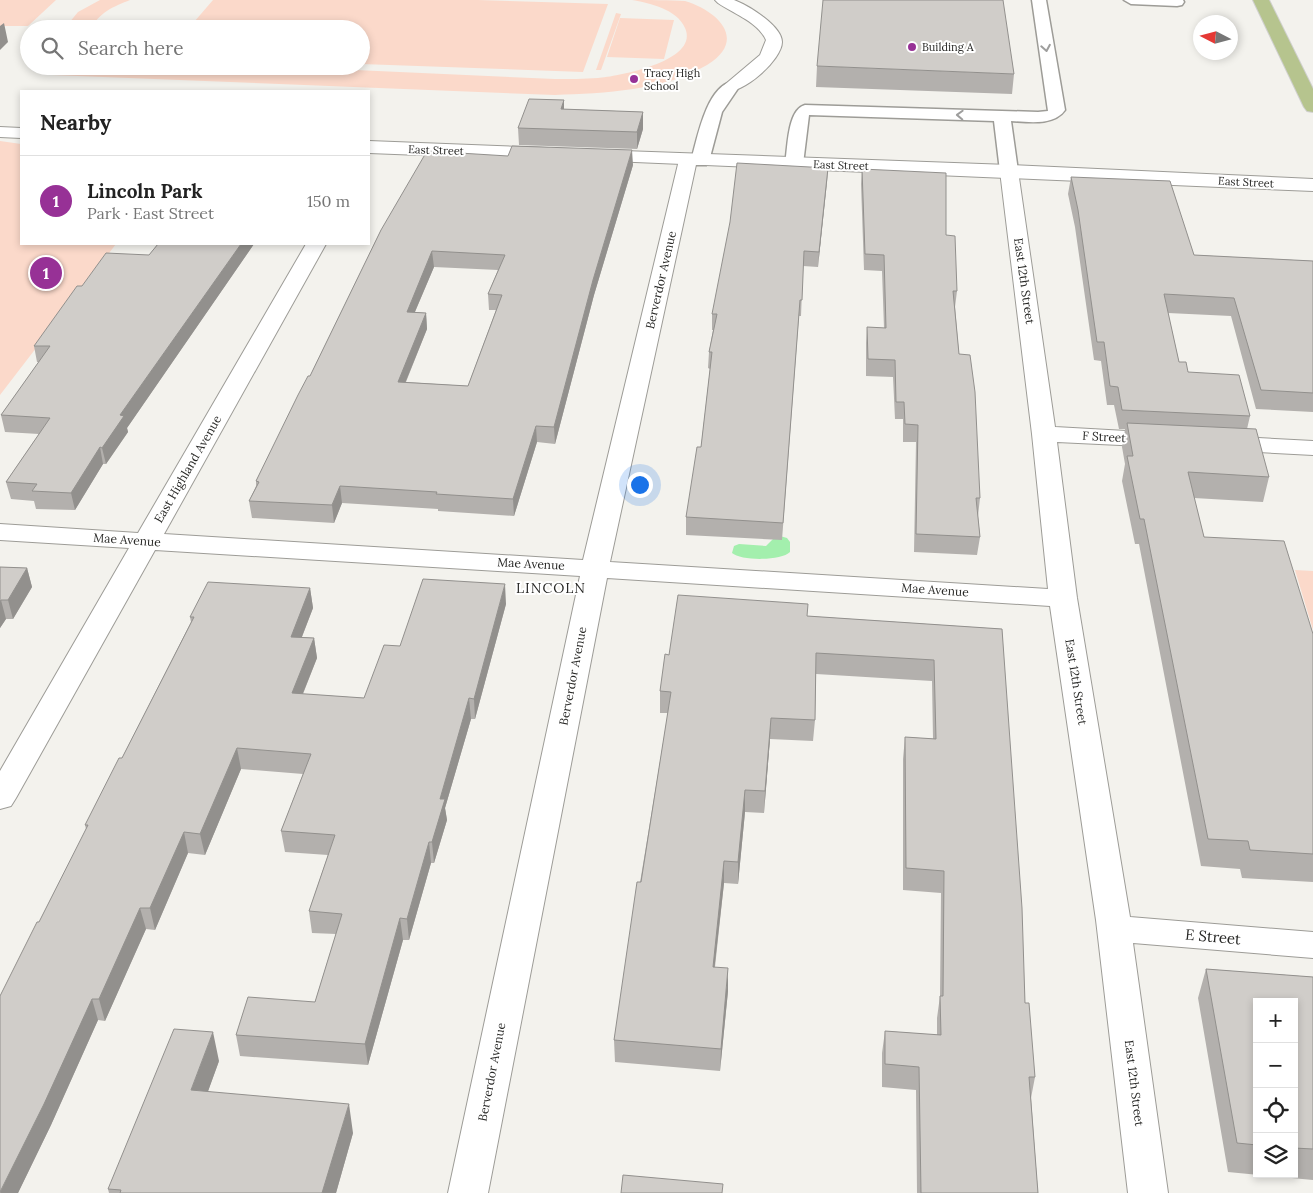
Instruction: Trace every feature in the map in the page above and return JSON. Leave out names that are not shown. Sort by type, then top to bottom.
[{"type":"main road","points":[[1261,0],[1309,91],[1313,107]]},
{"type":"street","points":[[723,0],[762,23],[774,41],[774,49],[768,58],[731,88]]},
{"type":"street","points":[[0,132],[20,133]]},
{"type":"street","name":"East Street","points":[[370,148],[1009,171],[1313,185]]},
{"type":"street","name":"Berverdor Avenue","points":[[468,1193],[595,568],[694,160]]},
{"type":"street","name":"East 12th Street","points":[[1009,171],[1044,434],[1062,598],[1114,929],[1148,1193]]},
{"type":"street","name":"East Highland Avenue","points":[[0,798],[315,245]]},
{"type":"street","name":"F Street","points":[[1044,434],[1313,448]]},
{"type":"street","name":"Mae Avenue","points":[[0,532],[1062,598]]},
{"type":"street","name":"E Street","points":[[1114,929],[1313,945]]},
{"type":"lane","points":[[794,164],[802,112],[811,109],[1038,117],[1056,113],[1039,0]]},
{"type":"lane","points":[[1131,0],[1177,2]]},
{"type":"lane","points":[[694,160],[715,107],[722,96],[731,88]]},
{"type":"lane","points":[[1002,116],[1009,171]]},
{"type":"shaded area","points":[[0,0],[56,0],[34,20],[20,20],[20,26],[0,26]]},
{"type":"shaded area","points":[[100,0],[130,0],[102,14],[97,20],[71,20],[78,12]]},
{"type":"shaded area","points":[[213,0],[478,0],[608,4],[583,72],[370,64],[370,20],[196,20]]},
{"type":"shaded area","points":[[632,0],[685,1],[697,6],[717,19],[724,27],[727,36],[726,46],[707,65],[690,74],[672,80],[633,89],[555,95],[52,75],[370,75],[370,71],[555,79],[598,78],[623,74],[655,65],[670,58],[681,49],[686,40],[685,28],[681,21],[662,8]]},
{"type":"shaded area","points":[[616,13],[621,14],[601,70],[596,70]]},
{"type":"shaded area","points":[[620,18],[674,20],[664,59],[607,57]]},
{"type":"shaded area","points":[[0,141],[20,144],[20,245],[115,245],[0,395]]},
{"type":"shaded area","points":[[780,536],[787,538],[790,542],[790,552],[785,555],[752,559],[732,553],[734,546],[739,544],[766,546],[774,538]]},
{"type":"shaded area","points":[[1295,570],[1313,571],[1313,630]]},
{"type":"building","name":"Building A","points":[[823,0],[1003,0],[1014,74],[817,66]]},
{"type":"building","points":[[529,99],[564,100],[561,109],[643,112],[637,132],[518,128]]},
{"type":"building","points":[[512,146],[632,150],[593,280],[554,427],[536,426],[513,499],[340,486],[332,505],[249,501],[259,482],[256,481],[298,395],[308,376],[310,376],[381,230],[427,151],[508,156]],"holes":[[[432,251],[505,255],[488,294],[502,295],[468,386],[398,382],[426,313],[407,312]]]},
{"type":"building","points":[[737,163],[828,168],[819,252],[804,251],[802,300],[800,300],[783,523],[686,517],[697,447],[701,447],[712,352],[709,352],[717,314],[712,314],[730,222]]},
{"type":"building","points":[[862,169],[946,173],[946,235],[955,236],[957,291],[953,291],[959,354],[970,355],[975,392],[980,498],[976,498],[980,537],[916,534],[918,425],[905,424],[904,402],[896,402],[895,360],[868,359],[867,327],[886,328],[884,255],[865,254]]},
{"type":"building","points":[[1071,177],[1170,181],[1194,255],[1313,261],[1313,393],[1261,390],[1234,298],[1164,294],[1179,362],[1186,362],[1188,372],[1239,375],[1250,416],[1122,410],[1118,387],[1110,386],[1104,342],[1097,342],[1078,210]]},
{"type":"building","points":[[157,245],[240,245],[120,415],[124,416],[102,448],[100,447],[71,493],[32,491],[37,484],[6,482],[50,418],[1,415],[50,346],[34,346],[77,286],[82,286],[106,253],[149,255]]},
{"type":"building","points":[[1127,423],[1256,429],[1269,477],[1188,472],[1204,537],[1284,541],[1313,634],[1313,854],[1250,850],[1248,841],[1208,839],[1144,519],[1140,519],[1127,456],[1133,456]]},
{"type":"building","points":[[0,567],[27,568],[8,600],[1,600],[0,602]]},
{"type":"building","points":[[423,579],[505,584],[474,699],[469,698],[440,799],[445,799],[432,842],[429,842],[407,919],[400,918],[365,1044],[236,1035],[248,997],[315,1002],[342,914],[309,911],[335,835],[281,831],[311,754],[237,748],[200,834],[184,832],[150,908],[140,908],[99,999],[92,999],[44,1104],[0,1192],[0,996],[88,825],[85,825],[119,758],[122,758],[194,617],[190,617],[208,582],[310,588],[291,637],[314,638],[292,693],[364,698],[384,645],[400,646]]},
{"type":"building","points":[[678,595],[808,604],[807,616],[1002,629],[1022,908],[1025,1003],[1029,1003],[1035,1077],[1029,1077],[1038,1193],[921,1193],[919,1067],[885,1064],[885,1031],[941,1035],[940,996],[943,996],[944,871],[906,868],[905,737],[936,739],[934,660],[816,653],[815,720],[771,718],[765,791],[745,790],[738,862],[724,861],[713,967],[728,968],[721,1049],[614,1040],[637,882],[641,882],[671,692],[660,691],[665,654],[669,655]]},
{"type":"building","points":[[1206,969],[1313,977],[1313,1149],[1298,1148],[1298,998],[1253,998],[1253,1145],[1237,1143]]},
{"type":"building","points":[[174,1029],[213,1032],[191,1090],[349,1104],[322,1193],[120,1193],[121,1190],[108,1189]]},
{"type":"building","points":[[623,1175],[723,1184],[722,1193],[621,1193]]},
{"type":"place","name":"Building A","points":[[912,47]]},
{"type":"place","name":"Tracy High School","points":[[634,79]]},
{"type":"place","name":"Lincoln Park","points":[[46,273]]},
{"type":"district","name":"LINCOLN","points":[[551,588]]}]
